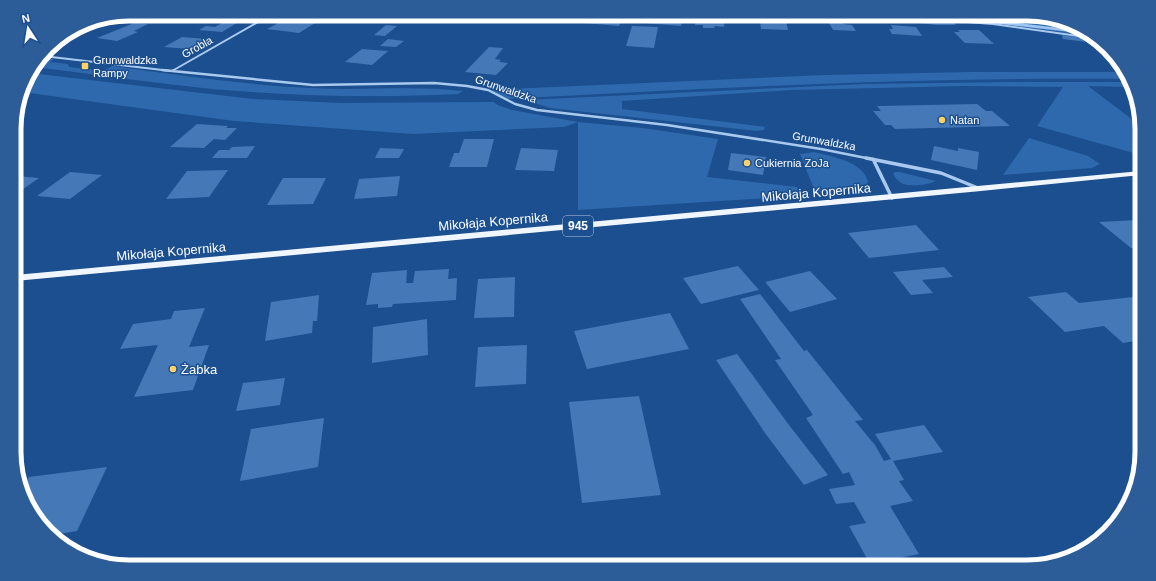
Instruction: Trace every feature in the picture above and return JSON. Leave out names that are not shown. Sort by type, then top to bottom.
[{"type":"main road","name":"Mikołaja Kopernika","points":[[21,277],[892,198],[1135,174]]},
{"type":"street","name":"Grobla","points":[[172,71],[260,21]]},
{"type":"street","points":[[954,21],[994,24],[1083,37]]},
{"type":"street","name":"Grunwaldzka","points":[[49,57],[313,85],[412,83],[466,86],[488,90],[515,104],[537,110],[667,125],[821,149],[942,172],[980,189]]},
{"type":"street","points":[[873,159],[892,198]]},
{"type":"shaded area","points":[[959,21],[1034,21],[1062,27],[1081,35],[998,24]]},
{"type":"shaded area","points":[[48,59],[54,59],[50,62],[68,64],[69,67],[103,71],[112,66],[286,87],[330,89],[425,88],[463,91],[458,94],[427,95],[304,95],[212,89],[40,68]]},
{"type":"shaded area","points":[[971,72],[1119,72],[1123,79],[971,80],[815,84],[503,99],[488,90],[824,75]]},
{"type":"shaded area","points":[[36,74],[253,99],[341,103],[493,102],[512,110],[578,122],[564,127],[413,134],[234,121],[28,93]]},
{"type":"shaded area","points":[[1124,82],[1126,87],[1088,86],[1134,121],[1135,153],[1037,126],[1063,87],[964,86],[791,90],[622,101],[622,109],[765,127],[764,130],[757,131],[550,108],[525,100],[864,84]]},
{"type":"shaded area","points":[[578,122],[643,128],[718,139],[707,177],[797,187],[799,196],[578,210]]},
{"type":"shaded area","points":[[1029,138],[1088,156],[1100,164],[1092,168],[1003,175]]},
{"type":"shaded area","points":[[814,152],[838,158],[854,165],[865,175],[868,182],[863,189],[820,192],[814,189],[800,154]]},
{"type":"shaded area","points":[[895,172],[936,181],[923,185],[907,185],[903,184],[897,179],[893,174]]},
{"type":"building","points":[[225,21],[240,21],[222,32],[199,30],[206,26],[215,27]]},
{"type":"building","points":[[282,21],[315,23],[299,33],[267,29]]},
{"type":"building","points":[[585,21],[622,21],[619,26],[584,23]]},
{"type":"building","points":[[631,21],[682,21],[681,26]]},
{"type":"building","points":[[696,21],[725,21],[724,27],[715,26],[714,28],[703,28],[703,25],[695,25]]},
{"type":"building","points":[[760,21],[786,21],[788,30],[761,29]]},
{"type":"building","points":[[828,21],[852,25],[856,31],[833,30]]},
{"type":"building","points":[[919,21],[930,21],[954,23],[956,25],[936,25],[920,23]]},
{"type":"building","points":[[134,23],[148,24],[134,31],[138,32],[117,41],[97,38]]},
{"type":"building","points":[[386,25],[397,26],[385,36],[374,35]]},
{"type":"building","points":[[891,25],[916,27],[922,36],[892,34],[889,29],[893,29]]},
{"type":"building","points":[[632,26],[658,27],[654,48],[626,46]]},
{"type":"building","points":[[958,30],[979,30],[994,44],[965,43],[954,32],[960,32]]},
{"type":"building","points":[[1062,35],[1085,38],[1093,43],[1063,39]]},
{"type":"building","points":[[182,37],[207,39],[189,49],[164,47]]},
{"type":"building","points":[[388,39],[404,41],[396,47],[380,46]]},
{"type":"building","points":[[489,47],[503,48],[495,59],[501,60],[499,62],[508,63],[496,75],[465,72]]},
{"type":"building","points":[[362,49],[388,51],[372,65],[345,62]]},
{"type":"building","name":"Natan","points":[[977,104],[986,111],[992,111],[1010,126],[895,129],[891,125],[885,125],[873,111],[881,111],[877,106]]},
{"type":"building","points":[[197,124],[237,128],[225,140],[214,139],[204,148],[170,147]]},
{"type":"building","points":[[464,139],[494,139],[487,167],[449,167],[454,153],[459,153]]},
{"type":"building","points":[[255,146],[247,158],[212,158],[219,150],[229,150],[232,147]]},
{"type":"building","points":[[934,146],[958,151],[958,148],[979,152],[977,170],[931,160]]},
{"type":"building","points":[[380,148],[404,149],[399,158],[375,158]]},
{"type":"building","points":[[521,148],[558,150],[554,171],[515,170]]},
{"type":"building","name":"Cukiernia ZoJa","points":[[731,153],[766,157],[763,175],[728,170]]},
{"type":"building","points":[[228,170],[209,197],[166,199],[187,171]]},
{"type":"building","points":[[70,172],[102,175],[70,199],[37,196]]},
{"type":"building","points":[[21,176],[39,178],[21,191]]},
{"type":"building","points":[[400,176],[397,196],[354,199],[359,179]]},
{"type":"building","points":[[283,178],[326,178],[313,204],[267,205]]},
{"type":"building","points":[[1135,220],[1135,248],[1131,248],[1099,222]]},
{"type":"building","points":[[916,225],[939,250],[869,258],[848,233]]},
{"type":"building","points":[[738,266],[759,290],[701,304],[683,278]]},
{"type":"building","points":[[944,267],[953,277],[922,280],[933,293],[911,295],[893,272]]},
{"type":"building","points":[[449,269],[448,279],[457,278],[456,300],[393,304],[392,307],[378,308],[378,304],[366,305],[372,273],[407,270],[406,283],[413,283],[415,271]]},
{"type":"building","points":[[810,271],[837,299],[790,312],[765,282]]},
{"type":"building","points":[[515,277],[514,317],[474,318],[478,279]]},
{"type":"building","points":[[1066,292],[1079,303],[1135,297],[1135,341],[1123,343],[1104,326],[1065,332],[1028,297]]},
{"type":"building","points":[[760,294],[804,351],[807,350],[863,420],[855,421],[875,445],[884,461],[891,459],[875,434],[924,425],[943,452],[893,461],[904,480],[899,481],[913,501],[890,506],[919,554],[890,560],[868,560],[849,526],[866,523],[854,502],[836,504],[829,489],[855,485],[849,472],[843,474],[806,418],[813,415],[775,360],[781,359],[740,299]]},
{"type":"building","points":[[319,295],[317,321],[313,321],[312,333],[265,341],[271,302]]},
{"type":"building","name":"Żabka","points":[[205,308],[189,347],[209,345],[193,390],[134,397],[158,345],[120,349],[133,324],[171,319],[174,311]]},
{"type":"building","points":[[670,313],[689,349],[587,369],[574,331]]},
{"type":"building","points":[[427,319],[428,355],[372,363],[373,327]]},
{"type":"building","points":[[527,345],[526,384],[475,387],[478,347]]},
{"type":"building","points":[[737,354],[828,475],[804,485],[765,433],[716,360]]},
{"type":"building","points":[[285,378],[280,405],[236,411],[243,383]]},
{"type":"building","points":[[639,396],[661,495],[582,503],[569,402]]},
{"type":"building","points":[[324,418],[318,467],[240,481],[251,429]]},
{"type":"building","points":[[107,467],[77,531],[59,534],[39,512],[32,500],[26,482],[29,477]]},
{"type":"waterway","points":[[992,21],[1073,31]]},
{"type":"place","name":"Grunwaldzka Rampy","points":[[85,66]]},
{"type":"place","name":"Natan","points":[[942,120]]},
{"type":"place","name":"Cukiernia ZoJa","points":[[747,163]]},
{"type":"place","name":"Żabka","points":[[173,369]]}]
